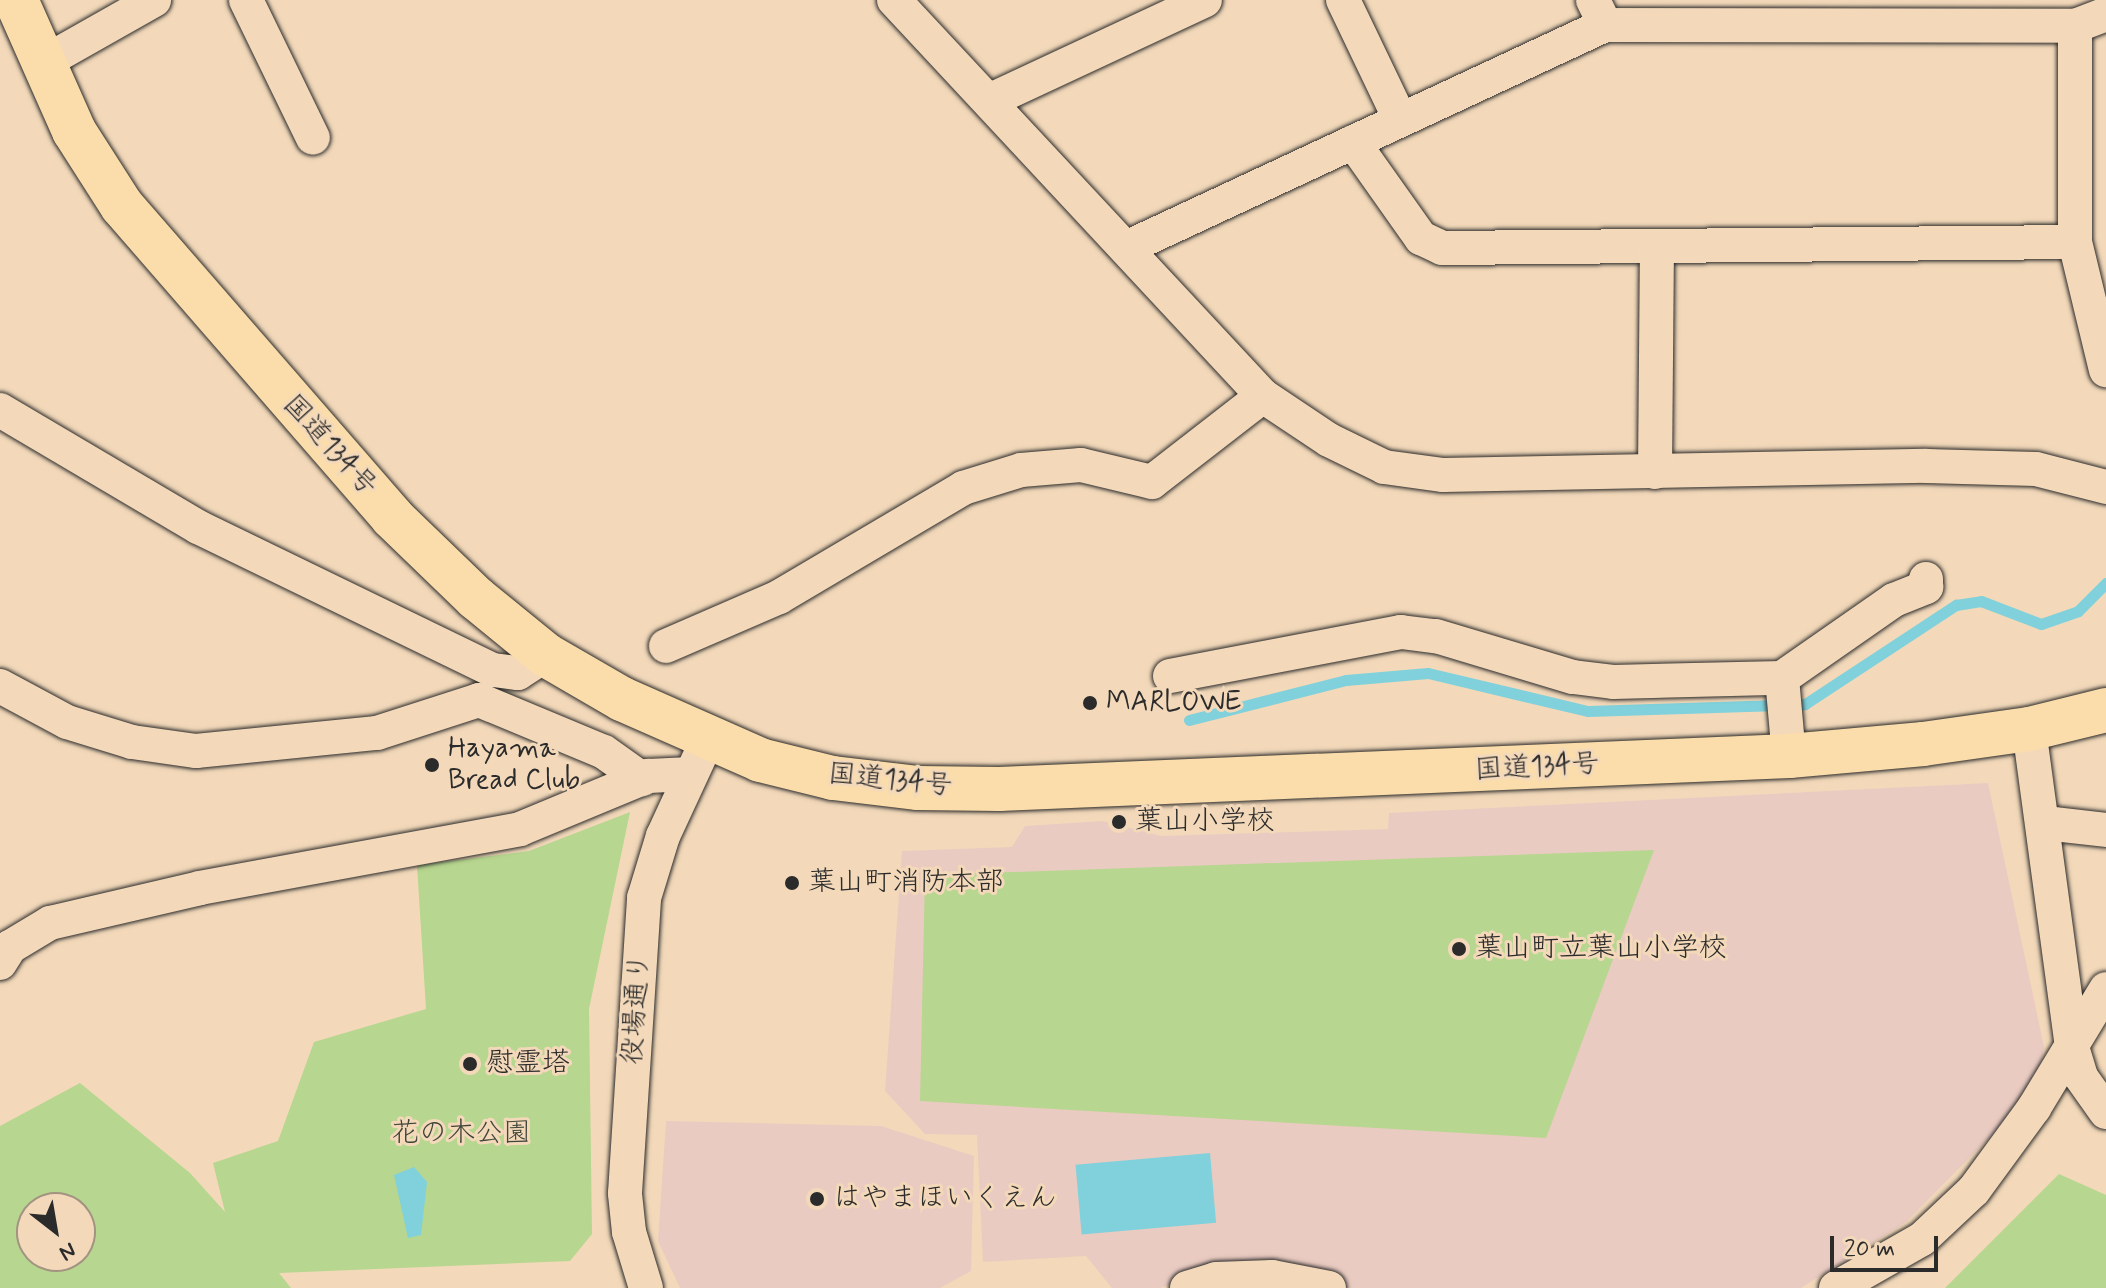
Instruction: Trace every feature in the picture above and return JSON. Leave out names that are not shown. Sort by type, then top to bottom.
[{"type":"highway","name":"国道134号","points":[[16,0],[41,64],[82,143],[166,261],[392,517],[476,598],[546,655],[622,699],[700,757],[833,778],[932,788],[2029,729],[2106,710]]},
{"type":"street","points":[[41,64],[154,0]]},
{"type":"street","points":[[246,0],[313,138]]},
{"type":"street","points":[[894,0],[991,100],[1263,396],[1329,440],[1384,467],[1443,475],[2036,469],[2106,487]]},
{"type":"street","points":[[991,100],[1205,0]]},
{"type":"street","points":[[1343,0],[1400,119]]},
{"type":"street","points":[[1126,248],[1400,119],[1599,13],[2091,20],[2075,242],[2106,370]]},
{"type":"street","points":[[1353,142],[1421,238],[1442,248],[2075,242]]},
{"type":"street","points":[[1655,472],[1657,247]]},
{"type":"street","points":[[666,646],[779,597],[963,488],[1021,470],[1081,465],[1152,482],[1263,396]]},
{"type":"street","points":[[0,410],[198,527],[493,670],[518,673],[546,655]]},
{"type":"street","points":[[1170,676],[1401,632],[1436,636],[1573,677],[1613,682],[1782,682],[1894,600],[1926,587],[1926,579]]},
{"type":"street","points":[[1782,682],[1788,741]]},
{"type":"street","points":[[0,686],[67,722],[132,742],[196,751],[377,733],[479,700],[604,752],[642,779]]},
{"type":"street","points":[[2029,729],[2045,823],[2072,1047],[2081,1077],[2106,1112]]},
{"type":"street","points":[[0,963],[10,947],[50,923],[200,888],[520,829],[700,757]]},
{"type":"street","name":"役場通り","points":[[646,1288],[629,1232],[625,1193],[644,898],[663,836],[700,757]]},
{"type":"street","points":[[2045,823],[2106,830]]},
{"type":"street","points":[[1836,1288],[1922,1239],[1974,1190],[2072,1047],[2106,989]]},
{"type":"street","points":[[1187,1288],[1216,1279],[1272,1277],[1329,1288]]},
{"type":"shaded area","name":"葉山町立葉山小学校","points":[[1988,783],[2044,1047],[2039,1074],[1994,1133],[1906,1222],[1801,1288],[1350,1288],[1279,1272],[1219,1270],[1160,1288],[1112,1288],[1086,1256],[983,1262],[977,1135],[925,1134],[885,1091],[902,851],[1012,847],[1025,826],[1103,821],[1161,836],[1388,829],[1389,813]]},
{"type":"shaded area","name":"はやまほいくえん","points":[[666,1121],[881,1126],[974,1156],[971,1271],[940,1288],[680,1288],[658,1241]]},
{"type":"green space","name":"花の木公園","points":[[630,812],[589,1009],[592,1234],[570,1261],[279,1273],[291,1288],[0,1288],[0,1126],[80,1083],[190,1173],[225,1212],[213,1163],[278,1141],[314,1042],[426,1009],[417,865],[529,851]]},
{"type":"green space","points":[[1654,850],[1546,1138],[920,1101],[925,875]]},
{"type":"green space","points":[[2059,1174],[2106,1195],[2106,1288],[1945,1288]]},
{"type":"water","points":[[1210,1153],[1216,1223],[1082,1234],[1076,1165]]},
{"type":"water","points":[[414,1167],[427,1182],[421,1235],[408,1238],[394,1175]]},
{"type":"waterway","points":[[1189,720],[1346,680],[1428,673],[1588,711],[1805,704],[1956,605],[1981,601],[2041,624],[2078,611],[2106,583]]},
{"type":"place","name":"MARLOWE","points":[[1090,703]]},
{"type":"place","name":"Hayama Bread Club","points":[[432,765]]},
{"type":"place","name":"葉山小学校","points":[[1119,822]]},
{"type":"place","name":"葉山町消防本部","points":[[792,883]]},
{"type":"place","name":"葉山町立葉山小学校","points":[[1459,949]]},
{"type":"place","name":"慰霊塔","points":[[470,1064]]},
{"type":"place","name":"はやまほいくえん","points":[[817,1199]]}]
